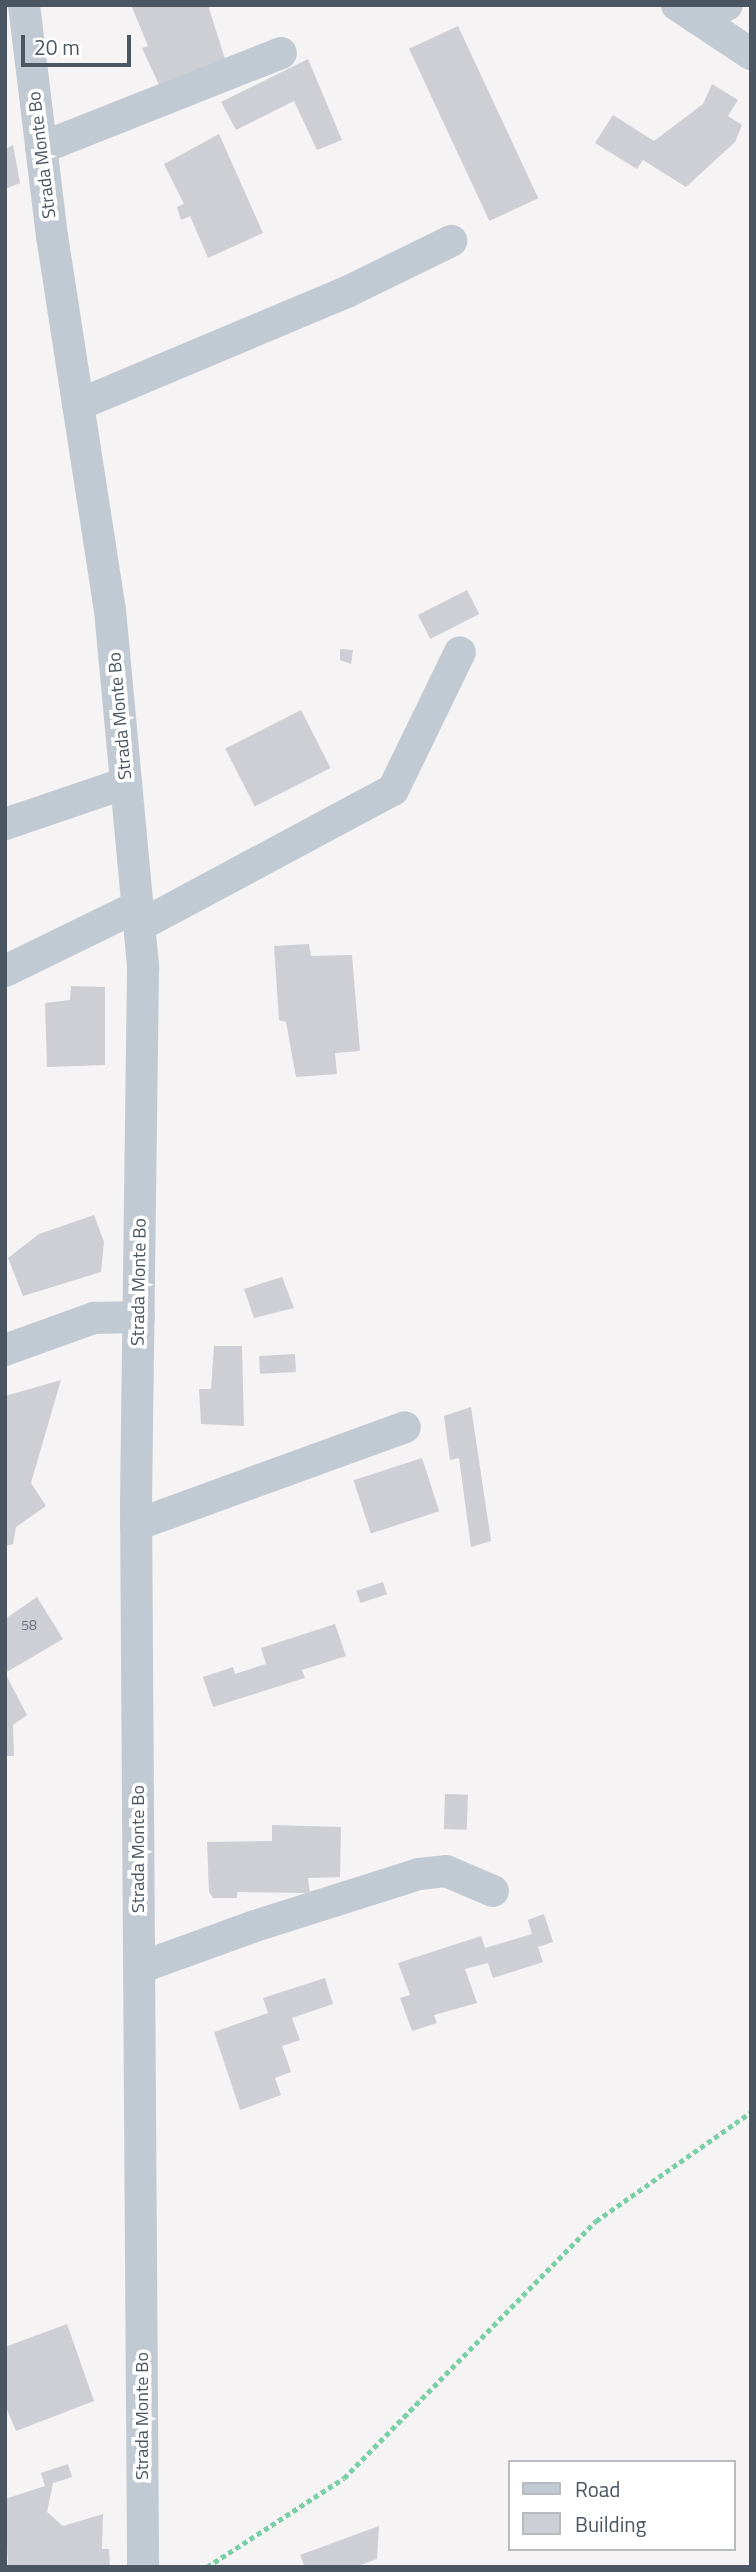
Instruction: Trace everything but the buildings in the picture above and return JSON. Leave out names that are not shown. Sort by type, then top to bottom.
[{"type":"street","name":"Strada Monte Bo","points":[[24,5],[41,148],[110,610],[143,969],[136,1525],[143,2567]]},
{"type":"street","points":[[688,12],[727,5]]},
{"type":"street","points":[[688,12],[751,54]]},
{"type":"street","points":[[41,148],[281,53]]},
{"type":"street","points":[[78,405],[349,291],[451,241]]},
{"type":"street","points":[[5,971],[139,916],[393,790],[460,652]]},
{"type":"street","points":[[5,824],[126,783]]},
{"type":"street","points":[[5,1350],[94,1318],[139,1317]]},
{"type":"street","points":[[136,1525],[405,1427]]},
{"type":"street","points":[[139,1968],[255,1926],[419,1874],[446,1871],[493,1891]]},
{"type":"path","points":[[207,2567],[344,2478],[596,2221],[751,2112]]}]
